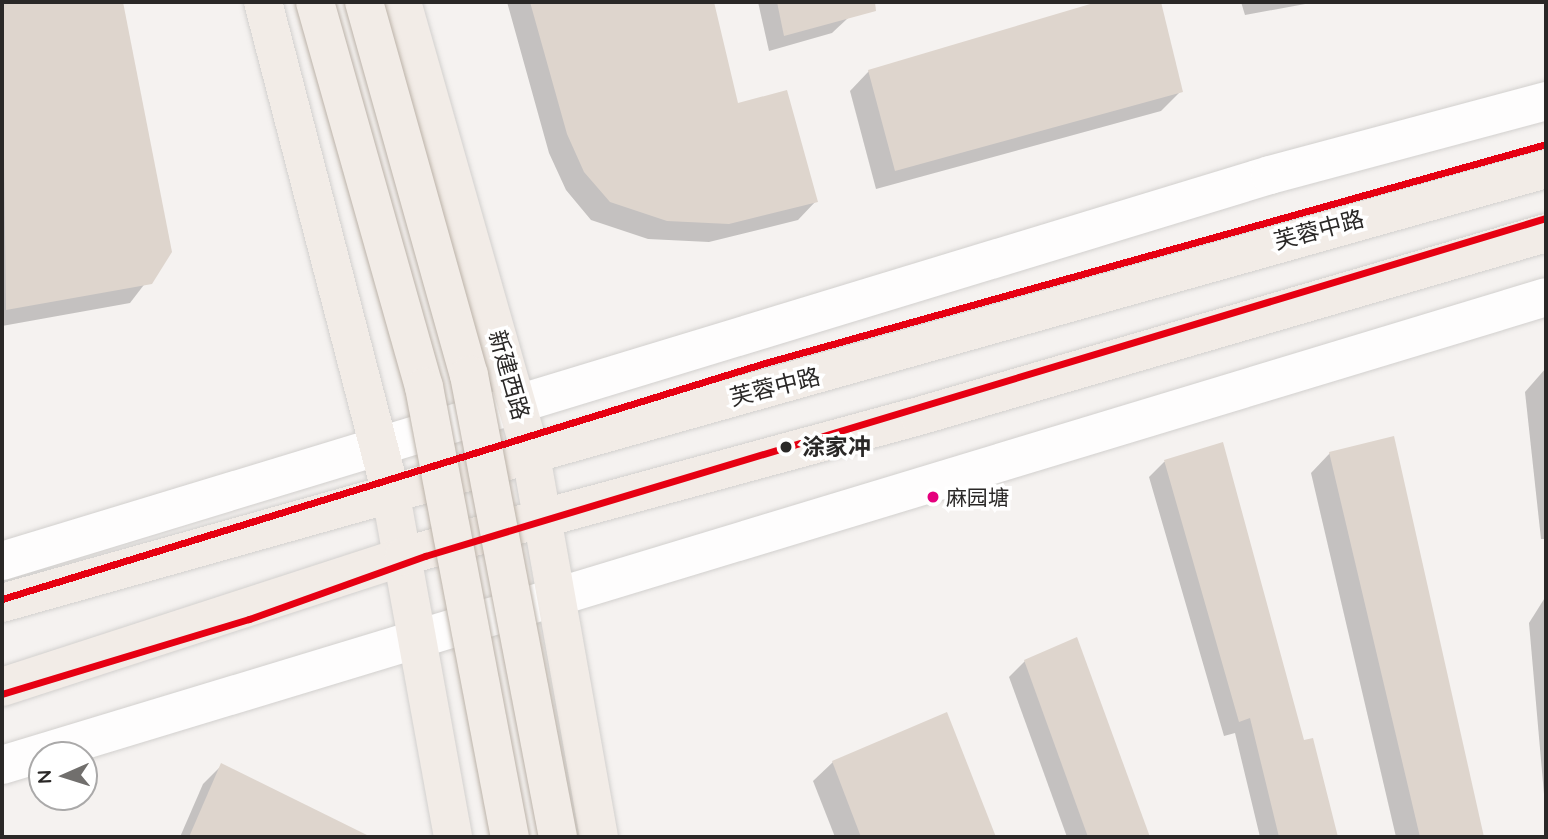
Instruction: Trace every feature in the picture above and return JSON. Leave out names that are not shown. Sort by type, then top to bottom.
[{"type":"main road","points":[[263,2],[390,491],[404,556],[453,837]]},
{"type":"main road","points":[[315,2],[424,387],[510,837]]},
{"type":"main road","name":"新建西路","points":[[363,2],[469,375],[558,837]]},
{"type":"main road","name":"新建西路","points":[[402,2],[530,450],[544,516],[599,837]]},
{"type":"main road","name":"芙蓉中路","points":[[2,603],[530,450],[840,370],[1168,271],[1546,169]]},
{"type":"main road","points":[[2,687],[404,556],[919,416],[1546,233]]},
{"type":"street","points":[[2,561],[1270,175],[1546,101]]},
{"type":"street","points":[[2,765],[557,594],[1546,297]]},
{"type":"building","points":[[2,2],[123,2],[172,252],[152,284],[6,310]]},
{"type":"building","points":[[530,2],[714,2],[738,103],[787,90],[818,202],[729,224],[667,221],[610,202],[584,172],[567,134]]},
{"type":"building","points":[[777,2],[875,2],[876,11],[784,36]]},
{"type":"building","points":[[1097,2],[1161,2],[1183,92],[895,171],[868,70]]},
{"type":"building","points":[[1394,436],[1484,837],[1420,837],[1329,452]]},
{"type":"building","points":[[1223,442],[1304,740],[1313,738],[1338,837],[1279,837],[1250,718],[1239,722],[1164,460]]},
{"type":"building","points":[[1077,637],[1150,837],[1088,837],[1024,660]]},
{"type":"building","points":[[947,712],[996,837],[861,837],[832,761]]},
{"type":"building","points":[[221,763],[371,837],[189,837]]},
{"type":"transit line","points":[[2,599],[765,363],[1546,144]]},
{"type":"transit line","points":[[2,694],[249,619],[425,556],[1546,218]]},
{"type":"place","name":"涂家冲","points":[[786,447]]},
{"type":"place","name":"麻园塘","points":[[933,497]]}]
